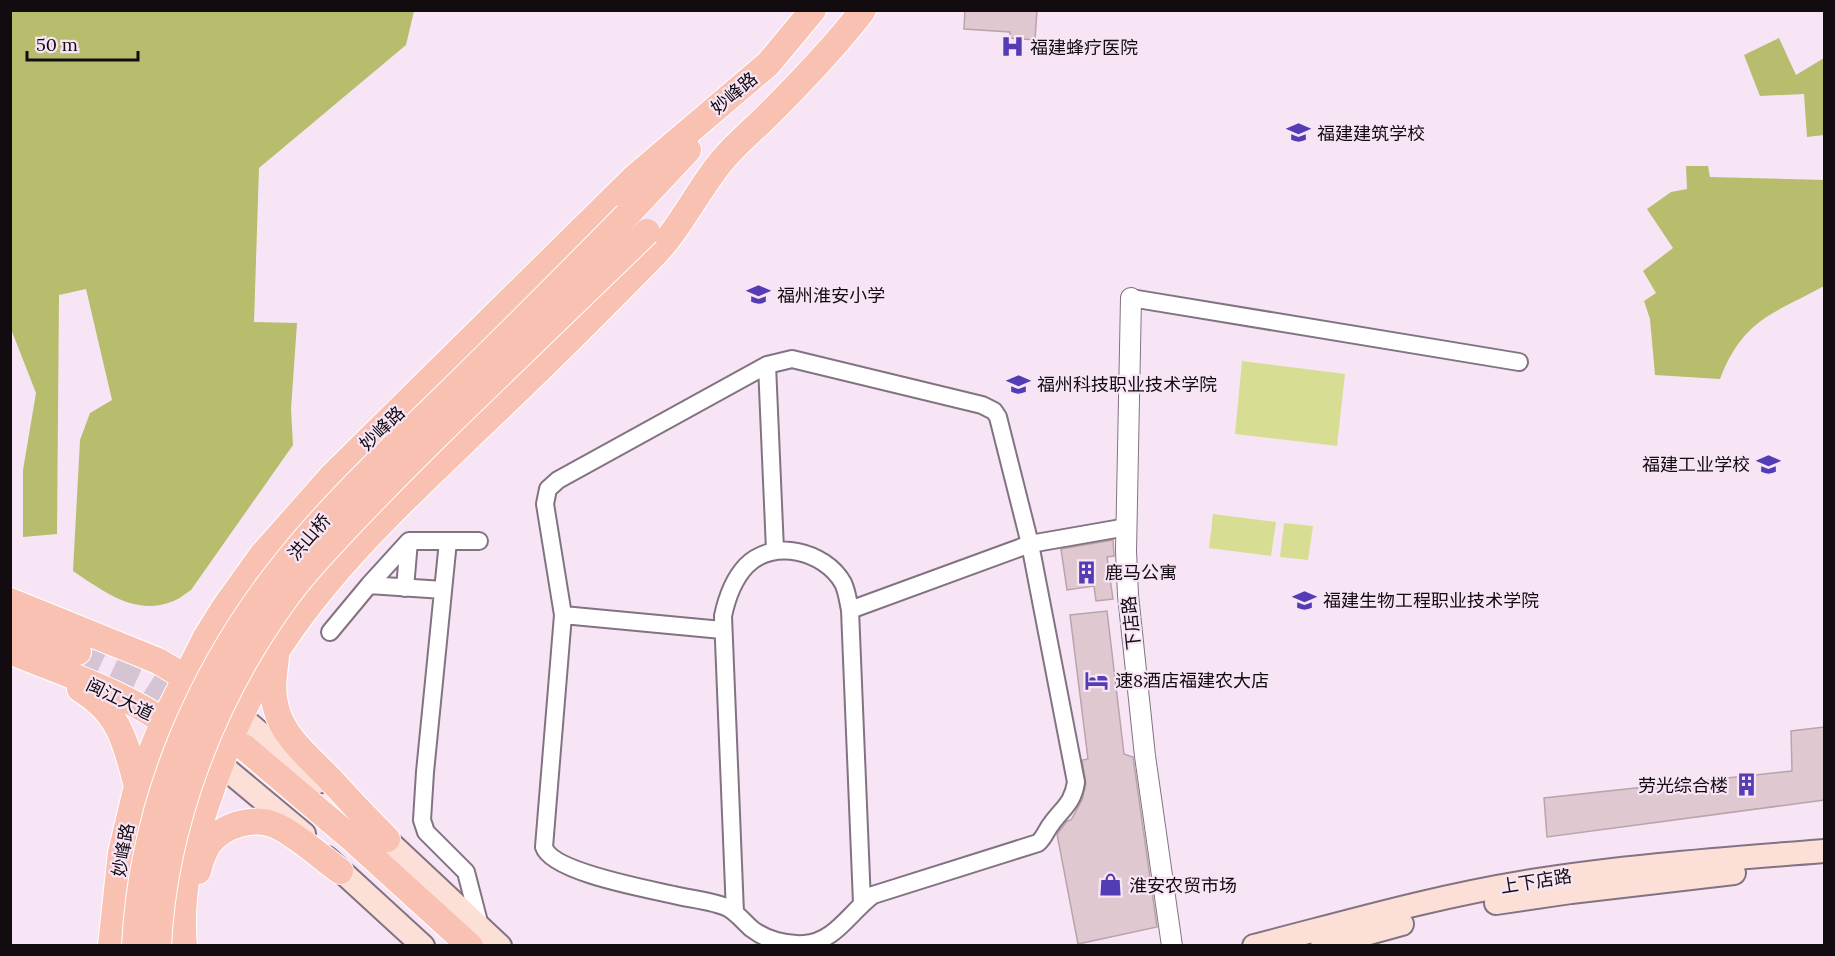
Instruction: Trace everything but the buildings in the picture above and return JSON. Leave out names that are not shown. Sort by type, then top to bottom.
[{"type":"main road","name":"妙峰路","points":[[111,945],[121,854],[137,786],[186,676],[214,624],[238,589],[281,532],[333,476],[621,190],[768,64],[813,10]]},
{"type":"main road","name":"妙峰路","points":[[184,945],[182,919],[187,870],[195,839],[234,755],[241,717],[263,672],[321,589],[386,519],[661,248],[679,225],[718,165],[824,59],[863,10]]},
{"type":"main road","name":"洪山桥","points":[[135,945],[146,857],[167,780],[202,693],[216,665],[252,607],[290,557],[357,484],[627,215],[768,64]]},
{"type":"main road","points":[[158,945],[169,861],[195,769],[234,679],[283,600],[400,471],[718,165]]},
{"type":"main road","points":[[10,601],[114,642],[186,676],[241,717],[387,839]]},
{"type":"main road","points":[[10,624],[77,657],[10,633]]},
{"type":"main road","points":[[277,652],[273,694],[281,724],[299,748],[387,839],[475,936]]},
{"type":"main road","points":[[18,654],[89,695],[105,708],[119,727],[137,786]]},
{"type":"main road","name":"闽江大道","points":[[18,654],[108,691],[234,755]]},
{"type":"main road","points":[[234,755],[350,837],[475,936],[500,945]]},
{"type":"main road","points":[[234,755],[340,871],[423,945]]},
{"type":"main road","points":[[234,755],[317,819],[456,945]]},
{"type":"main road","points":[[184,945],[203,855],[208,845],[227,829],[251,822],[279,827],[340,871]]},
{"type":"main road","name":"上下店路","points":[[1254,945],[1427,902],[1524,882],[1619,869],[1824,851]]},
{"type":"main road","name":"上下店路","points":[[1322,945],[1416,920],[1514,899],[1727,874],[1824,866]]},
{"type":"street","points":[[1131,298],[1519,362]]},
{"type":"street","name":"下店路","points":[[1131,298],[1128,595],[1142,733],[1172,945]]},
{"type":"street","points":[[792,359],[982,405],[994,411],[1000,424],[1030,544],[1076,782],[1066,808],[1050,825],[1045,837],[1031,846],[873,895],[861,903],[820,943],[783,944],[760,934],[735,913],[718,904],[590,875],[559,862],[546,853],[544,841],[563,615],[545,504],[548,489],[558,480],[767,365],[792,359]]},
{"type":"street","points":[[767,365],[775,550]]},
{"type":"street","points":[[850,610],[1030,544],[1127,527]]},
{"type":"street","points":[[330,632],[409,542],[479,540]]},
{"type":"street","points":[[448,541],[422,820],[426,832],[466,872],[475,936]]},
{"type":"street","points":[[405,588],[409,542]]},
{"type":"street","points":[[735,913],[722,630],[726,600],[738,575],[748,564],[775,550],[806,554],[833,571],[843,582],[850,610],[861,903]]},
{"type":"street","points":[[369,585],[443,590]]},
{"type":"street","points":[[563,615],[722,630]]},
{"type":"green space","points":[[11,10],[414,11],[406,45],[259,168],[254,322],[297,323],[291,409],[293,445],[191,590],[171,602],[144,606],[131,603],[107,593],[73,571],[80,440],[90,413],[112,400],[86,289],[59,295],[57,534],[23,537],[23,470],[36,393],[11,329]]},
{"type":"green space","points":[[1779,38],[1796,75],[1824,58],[1824,135],[1807,137],[1804,94],[1760,96],[1744,55]]},
{"type":"green space","points":[[1686,166],[1708,166],[1710,177],[1824,180],[1824,286],[1762,320],[1739,343],[1720,379],[1655,375],[1650,319],[1644,301],[1656,293],[1643,271],[1673,248],[1647,209],[1671,192],[1687,189]]},
{"type":"green space","points":[[1242,361],[1345,374],[1337,446],[1235,434]]},
{"type":"green space","points":[[1213,514],[1276,522],[1271,556],[1209,548]]},
{"type":"green space","points":[[1284,523],[1313,526],[1308,560],[1280,557]]},
{"type":"tunnel","points":[[78,652],[144,683],[191,713]]},
{"type":"place","name":"福建蜂疗医院","points":[[1012,47]]},
{"type":"place","name":"福建建筑学校","points":[[1299,133]]},
{"type":"place","name":"福州淮安小学","points":[[759,295]]},
{"type":"place","name":"福州科技职业技术学院","points":[[1019,384]]},
{"type":"place","name":"福建工业学校","points":[[1768,464]]},
{"type":"place","name":"鹿马公寓","points":[[1087,572]]},
{"type":"place","name":"福建生物工程职业技术学院","points":[[1305,600]]},
{"type":"place","name":"速8酒店福建农大店","points":[[1097,680]]},
{"type":"place","name":"劳光综合楼","points":[[1746,785]]},
{"type":"place","name":"淮安农贸市场","points":[[1111,885]]}]
